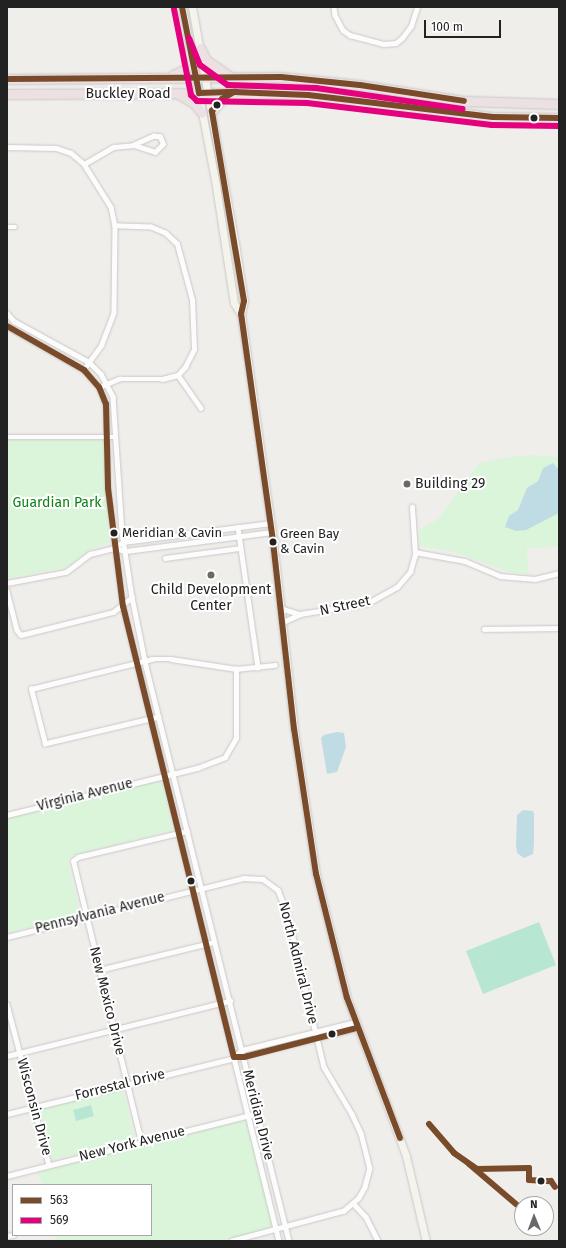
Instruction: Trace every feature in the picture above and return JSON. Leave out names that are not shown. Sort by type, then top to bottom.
[{"type":"highway","points":[[200,48],[206,60],[230,77]]},
{"type":"highway","points":[[164,77],[186,69],[190,49]]},
{"type":"highway","name":"Buckley Road","points":[[7,78],[230,77],[317,80],[494,103],[559,104]]},
{"type":"highway","points":[[212,111],[222,99],[234,92]]},
{"type":"highway","name":"Buckley Road","points":[[7,94],[234,92],[308,95],[492,117],[559,118]]},
{"type":"highway","points":[[177,93],[194,103],[202,113]]},
{"type":"highway","points":[[492,117],[494,103]]},
{"type":"main road","points":[[182,7],[199,93],[234,303],[240,314],[271,523],[281,623],[316,874],[336,960],[356,1025],[406,1156],[426,1241]]},
{"type":"main road","points":[[192,7],[206,77],[242,286],[244,301],[240,314]]},
{"type":"street","points":[[334,7],[339,24],[350,34],[392,44],[406,33],[416,17],[417,7]]},
{"type":"street","points":[[84,164],[113,147],[134,145],[154,136],[160,138],[163,144],[155,152],[134,145]]},
{"type":"street","points":[[7,147],[64,149],[84,164],[112,207],[115,226],[114,313],[108,334],[84,370]]},
{"type":"street","points":[[7,227],[15,226]]},
{"type":"street","points":[[100,387],[119,379],[162,379],[178,375],[191,356],[195,339],[192,300],[177,244],[165,233],[151,227],[115,226]]},
{"type":"street","name":"Meridian Drive","points":[[7,313],[14,321],[89,362],[107,383],[115,404],[124,551],[145,660],[289,1241]]},
{"type":"street","name":"Meridian Drive","points":[[7,326],[84,370],[100,387],[106,404],[114,548],[123,606],[163,775],[221,1003],[279,1241]]},
{"type":"street","points":[[178,375],[201,408]]},
{"type":"street","points":[[7,437],[116,437]]},
{"type":"street","name":"N Street","points":[[281,623],[300,614],[368,603],[382,597],[404,580],[413,564],[415,552],[412,507]]},
{"type":"street","points":[[7,584],[66,572],[90,554],[114,548],[123,542],[271,523]]},
{"type":"street","points":[[238,527],[258,668]]},
{"type":"street","points":[[114,548],[124,551],[272,532]]},
{"type":"street","points":[[166,558],[240,548]]},
{"type":"street","points":[[415,552],[465,561],[500,576],[535,579],[559,573]]},
{"type":"street","points":[[7,591],[17,630],[21,635],[113,612],[123,606],[132,597]]},
{"type":"street","name":"N Street","points":[[280,608],[300,614]]},
{"type":"street","points":[[484,629],[559,628]]},
{"type":"street","points":[[159,717],[45,744],[31,689],[145,660],[170,659],[236,669],[258,668],[275,665]]},
{"type":"street","name":"Virginia Avenue","points":[[7,814],[217,761],[229,752],[234,743],[237,728],[236,669]]},
{"type":"street","points":[[178,833],[187,831]]},
{"type":"street","name":"New Mexico Drive","points":[[142,1142],[73,861],[78,857],[178,833]]},
{"type":"street","name":"North Admiral Drive","points":[[192,889],[252,877],[263,879],[278,890],[287,912],[315,1032],[329,1078],[352,1114],[368,1156],[370,1168],[365,1187],[353,1203]]},
{"type":"street","name":"Pennsylvania Avenue","points":[[7,937],[192,889]]},
{"type":"street","points":[[100,970],[214,942]]},
{"type":"street","points":[[7,1056],[230,1001]]},
{"type":"street","name":"Wisconsin Drive","points":[[7,1004],[49,1165]]},
{"type":"street","name":"Forrestal Drive","points":[[234,1057],[242,1050],[315,1032],[356,1025]]},
{"type":"street","name":"Forrestal Drive","points":[[7,1114],[234,1057],[244,1057],[317,1039],[356,1025]]},
{"type":"street","name":"New York Avenue","points":[[7,1176],[257,1113]]},
{"type":"street","points":[[232,1241],[334,1215],[353,1203],[370,1223],[378,1241]]},
{"type":"green space","name":"Guardian Park","points":[[7,440],[104,440],[109,544],[93,548],[67,567],[7,579]]},
{"type":"green space","points":[[534,455],[559,457],[559,545],[558,547],[527,548],[528,574],[512,573],[454,552],[419,546],[419,530],[438,519],[479,463],[510,457]]},
{"type":"green space","points":[[156,780],[163,784],[173,830],[70,856],[68,862],[80,913],[7,933],[7,817]]},
{"type":"green space","points":[[539,922],[556,965],[483,994],[466,951]]},
{"type":"green space","points":[[120,1088],[124,1091],[135,1140],[52,1160],[39,1110]]},
{"type":"green space","points":[[91,1105],[94,1116],[76,1121],[73,1110]]},
{"type":"green space","points":[[242,1121],[247,1124],[272,1223],[271,1228],[221,1241],[56,1241],[55,1236],[152,1236],[152,1184],[42,1184],[38,1172]]},
{"type":"water","points":[[553,463],[559,470],[559,513],[526,530],[516,531],[505,527],[509,516],[518,510],[527,488],[538,481],[543,468]]},
{"type":"water","points":[[337,732],[344,733],[346,747],[337,772],[327,774],[321,738],[324,735]]},
{"type":"water","points":[[523,810],[533,811],[534,814],[533,854],[524,858],[517,853],[516,844],[517,815]]},
{"type":"transit line","name":"563","points":[[182,7],[199,93],[236,92]]},
{"type":"transit line","name":"569","points":[[174,9],[191,95],[197,101],[307,103],[492,125],[559,126]]},
{"type":"transit line","name":"569","points":[[189,38],[200,65],[228,85],[316,88],[463,109]]},
{"type":"transit line","name":"563","points":[[7,79],[281,77],[360,85],[464,101]]},
{"type":"transit line","name":"563","points":[[400,1138],[347,998],[316,874],[294,729],[273,541],[241,314],[244,301],[212,111],[222,99],[234,92],[308,95],[493,117],[559,118]]},
{"type":"transit line","name":"563","points":[[7,326],[84,370],[99,387],[106,404],[108,488],[123,606],[234,1057],[244,1057],[357,1028]]},
{"type":"transit line","name":"563","points":[[429,1124],[454,1153],[477,1169],[529,1168],[529,1180],[551,1181],[555,1187]]},
{"type":"transit line","name":"563","points":[[469,1164],[514,1202]]},
{"type":"place","name":"Building 29","points":[[407,484]]},
{"type":"place","name":"Meridian & Cavin","points":[[114,533]]},
{"type":"place","name":"Green Bay & Cavin","points":[[273,542]]},
{"type":"place","name":"Child Development Center","points":[[211,575]]}]
